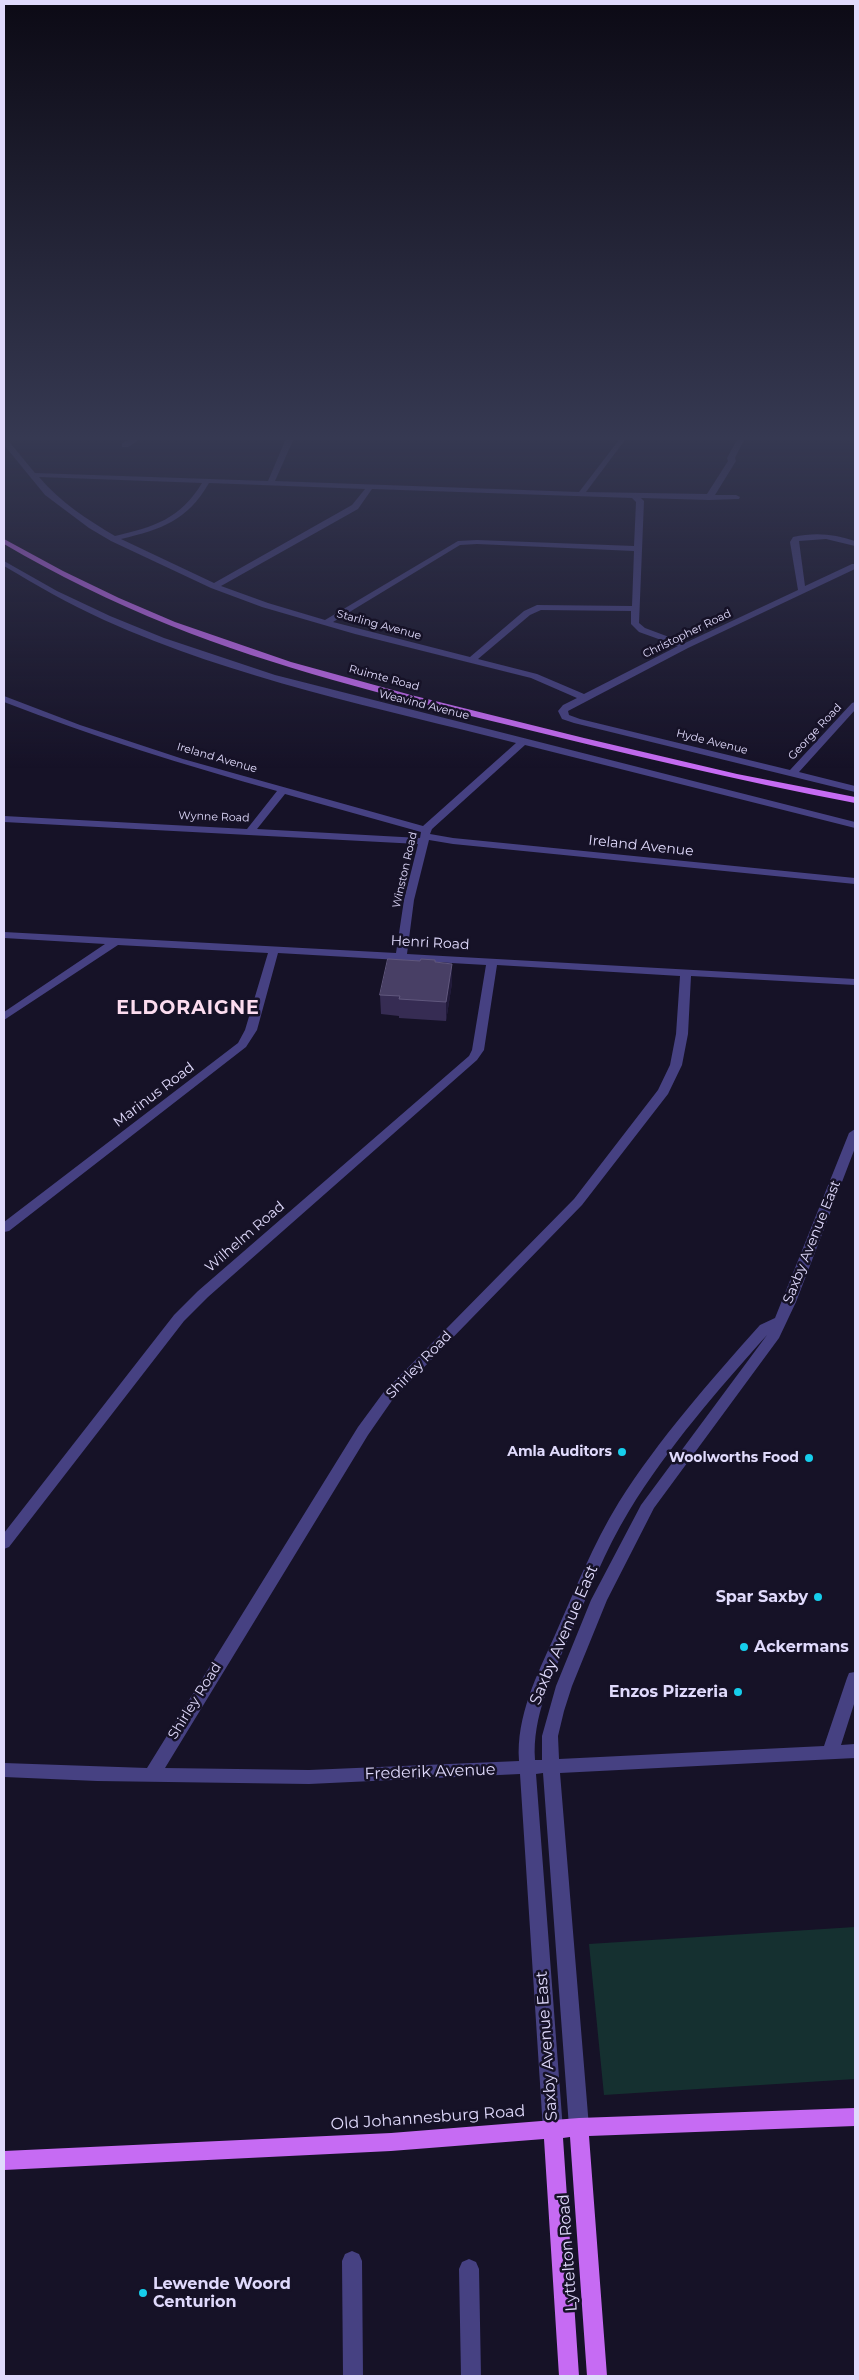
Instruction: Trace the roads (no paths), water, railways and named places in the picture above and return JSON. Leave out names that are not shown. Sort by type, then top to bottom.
[{"type":"main road","name":"Ruimte Road","points":[[13,547],[99,594],[195,634],[274,661],[507,722],[777,785],[855,800]]},
{"type":"main road","name":"Ruimte Road","points":[[777,785],[855,808]]},
{"type":"main road","name":"Old Johannesburg Road","points":[[4,2161],[381,2142],[579,2127],[855,2117]]},
{"type":"main road","name":"Lyttelton Road","points":[[579,2127],[597,2376]]},
{"type":"main road","name":"Lyttelton Road","points":[[553,2130],[569,2376]]},
{"type":"street","name":"Starling Avenue","points":[[131,547],[214,586],[265,605],[394,642],[534,676],[585,698]]},
{"type":"street","points":[[214,586],[283,547]]},
{"type":"street","points":[[326,622],[451,547]]},
{"type":"street","points":[[594,547],[638,549],[634,610],[636,627],[685,646]]},
{"type":"street","points":[[795,547],[802,590]]},
{"type":"street","name":"Weavind Avenue","points":[[4,563],[67,599],[171,644],[298,684],[855,825]]},
{"type":"street","name":"Christopher Road","points":[[564,715],[563,711],[566,707],[685,646],[855,566]]},
{"type":"street","points":[[472,660],[527,613],[540,607],[634,610]]},
{"type":"street","name":"Ireland Avenue","points":[[4,699],[77,727],[180,761],[283,790],[425,836],[453,841],[855,882]]},
{"type":"street","name":"George Road","points":[[792,774],[855,705]]},
{"type":"street","name":"Hyde Avenue","points":[[564,715],[577,721],[855,789]]},
{"type":"street","name":"Winston Road","points":[[401,956],[410,900],[425,836],[435,819],[523,742]]},
{"type":"street","points":[[250,831],[283,790]]},
{"type":"street","name":"Wynne Road","points":[[4,819],[250,831],[425,836]]},
{"type":"street","name":"Henri Road","points":[[4,935],[855,982]]},
{"type":"street","points":[[4,1017],[116,941]]},
{"type":"street","name":"Marinus Road","points":[[4,1228],[242,1045],[251,1030],[274,950]]},
{"type":"street","name":"Wilhelm Road","points":[[4,1543],[179,1318],[203,1294],[473,1058],[478,1050],[492,962]]},
{"type":"street","name":"Shirley Road","points":[[152,1774],[363,1431],[383,1402],[578,1202],[664,1091],[676,1065],[682,1034],[686,972]]},
{"type":"street","name":"Saxby Avenue East","points":[[579,2127],[550,1736],[564,1686],[599,1600],[648,1505],[772,1338],[789,1302],[855,1133]]},
{"type":"street","name":"Saxby Avenue East","points":[[553,2130],[526,1744],[529,1720],[537,1690],[595,1563],[620,1515],[664,1451],[751,1344],[765,1328],[778,1322]]},
{"type":"street","points":[[830,1752],[855,1678]]},
{"type":"street","name":"Frederik Avenue","points":[[4,1770],[309,1777],[528,1768],[855,1750]]},
{"type":"street","points":[[352,2261],[353,2376]]},
{"type":"street","points":[[469,2269],[471,2376]]},
{"type":"place","name":"Amla Auditors","points":[[622,1452]]},
{"type":"place","name":"Woolworths Food","points":[[809,1458]]},
{"type":"place","name":"Spar Saxby","points":[[818,1597]]},
{"type":"place","name":"Ackermans","points":[[744,1647]]},
{"type":"place","name":"Enzos Pizzeria","points":[[738,1692]]},
{"type":"place","name":"Lewende Woord Centurion","points":[[143,2293]]},
{"type":"district","name":"ELDORAIGNE","points":[[188,1008]]}]
